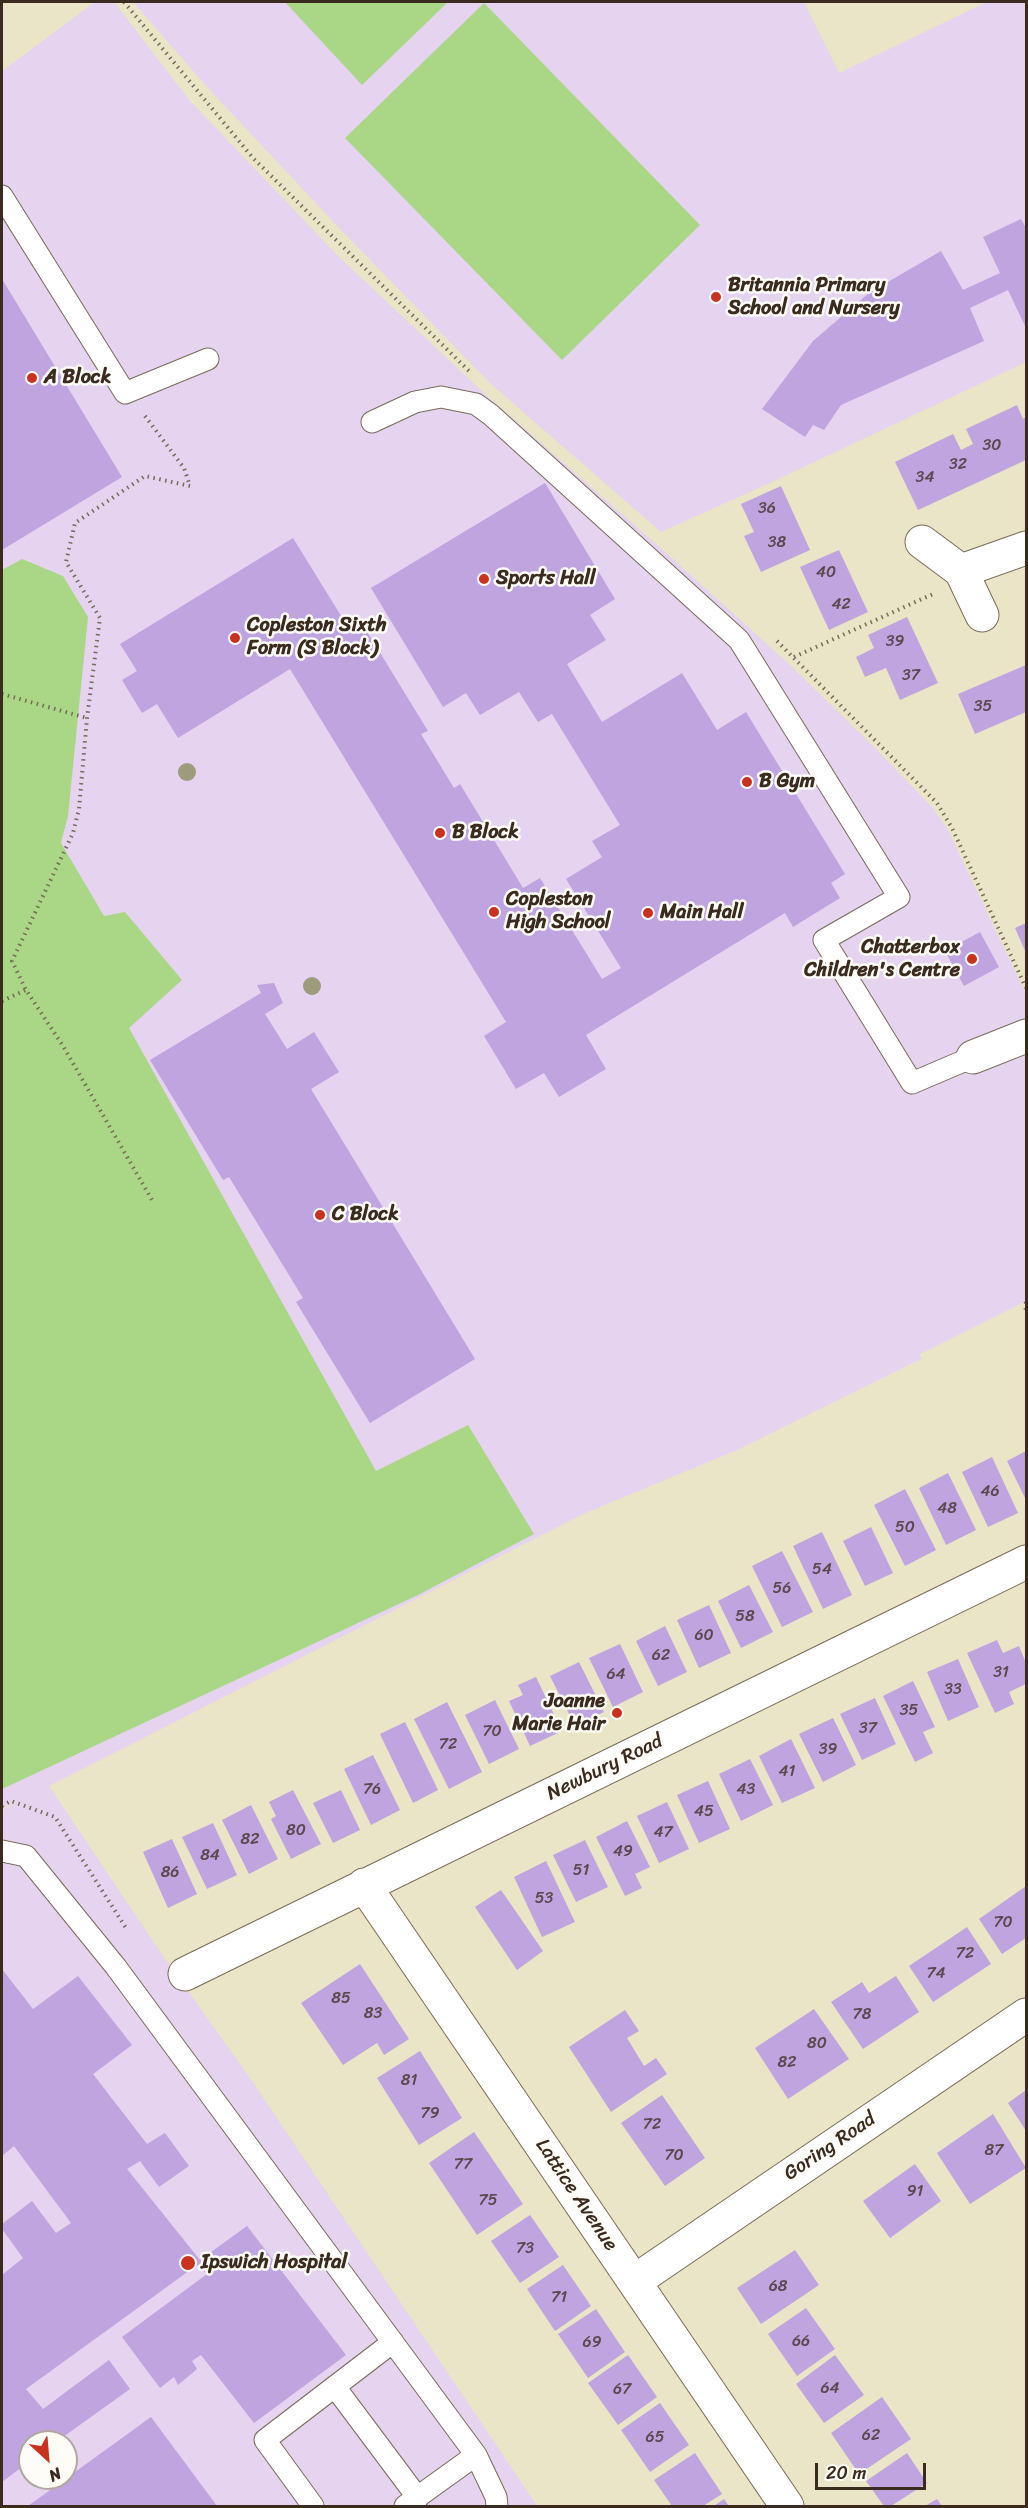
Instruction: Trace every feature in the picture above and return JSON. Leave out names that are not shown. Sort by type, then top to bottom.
[{"type":"street","points":[[922,542],[961,571],[982,615]]},
{"type":"street","points":[[961,571],[1026,548]]},
{"type":"street","points":[[973,1057],[1026,1036]]},
{"type":"street","name":"Newbury Road","points":[[185,1974],[1026,1562]]},
{"type":"street","name":"Lattice Avenue","points":[[364,1885],[787,2506]]},
{"type":"street","name":"Goring Road","points":[[635,2280],[1026,2015]]},
{"type":"lane","points":[[2,196],[125,393],[208,358]]},
{"type":"lane","points":[[372,422],[415,402],[441,397],[476,404],[491,415],[739,640],[899,897],[825,940],[912,1083],[973,1057]]},
{"type":"lane","points":[[2,1851],[26,1856],[116,1967],[476,2455],[496,2497],[497,2506]]},
{"type":"lane","points":[[313,2506],[266,2440],[393,2342]]},
{"type":"lane","points":[[335,2387],[411,2502],[476,2455]]},
{"type":"path","points":[[125,393],[147,418],[183,468],[190,486],[145,476],[75,523],[66,562],[100,618],[87,718],[79,809],[73,833],[12,961],[26,990],[63,1046],[152,1200]]},
{"type":"path","points":[[794,657],[936,592],[961,571]]},
{"type":"path","points":[[2,694],[87,718]]},
{"type":"path","points":[[2,1001],[26,990]]},
{"type":"path","points":[[1026,1304],[1024,1305],[1026,1310]]},
{"type":"path","points":[[2,1806],[11,1801],[56,1817],[130,1934]]},
{"type":"shaded area","name":"Copleston High School","points":[[95,2],[114,2],[190,101],[339,257],[485,394],[790,665],[932,807],[948,830],[1026,994],[1026,1301],[920,1354],[921,1359],[737,1450],[583,1514],[49,1786],[159,1950],[254,2084],[537,2506],[2,2506],[2,1810],[18,1801],[2,1808],[2,71]]},
{"type":"shaded area","name":"Britannia Primary School and Nursery","points":[[133,2],[804,2],[839,73],[987,2],[1026,2],[1026,362],[661,532],[490,383],[342,231],[208,88]]},
{"type":"green space","points":[[285,2],[448,2],[362,85]]},
{"type":"green space","points":[[484,3],[700,225],[562,360],[345,138]]},
{"type":"green space","points":[[22,559],[63,576],[88,617],[68,816],[61,843],[104,916],[125,912],[182,980],[129,1028],[376,1471],[468,1425],[534,1534],[418,1595],[2,1789],[2,570]]},
{"type":"building","points":[[1021,219],[1026,228],[1026,328],[1008,290],[970,308],[984,341],[841,405],[824,430],[813,425],[805,437],[762,409],[813,341],[869,293],[941,251],[963,290],[1000,273],[983,237]]},
{"type":"building","name":"A Block","points":[[2,279],[122,477],[2,550]]},
{"type":"building","points":[[1017,405],[1023,419],[1026,417],[1026,460],[918,510],[895,462],[953,434],[961,450],[973,444],[966,429]]},
{"type":"building","points":[[545,483],[615,599],[590,615],[606,640],[567,664],[602,722],[682,673],[717,730],[746,712],[845,874],[831,883],[840,898],[793,927],[785,913],[586,1035],[606,1069],[559,1097],[544,1073],[516,1089],[484,1036],[506,1022],[290,669],[178,738],[157,704],[142,713],[122,680],[137,671],[120,644],[293,538],[351,632],[363,625],[428,731],[421,734],[454,788],[460,784],[523,888],[540,878],[602,979],[621,968],[566,879],[602,857],[592,841],[620,825],[552,714],[538,722],[519,692],[480,715],[466,693],[443,707],[371,588]]},
{"type":"building","points":[[781,486],[810,550],[761,572],[744,536],[754,532],[741,504]]},
{"type":"building","points":[[839,550],[868,612],[829,630],[800,567]]},
{"type":"building","points":[[907,617],[938,683],[900,700],[886,668],[865,677],[856,657],[874,648],[868,635]]},
{"type":"building","points":[[1026,665],[1026,712],[975,734],[958,694]]},
{"type":"building","points":[[1026,923],[1026,953],[1015,928]]},
{"type":"building","name":"Chatterbox Children's Centre","points":[[980,932],[999,967],[964,986],[945,951]]},
{"type":"building","name":"C Block","points":[[274,983],[283,1003],[265,1014],[287,1049],[314,1032],[339,1072],[311,1089],[475,1359],[370,1423],[296,1302],[303,1298],[229,1177],[223,1180],[150,1060],[261,993],[257,985]]},
{"type":"building","points":[[1026,1451],[1026,1500],[1007,1461]]},
{"type":"building","points":[[992,1457],[1018,1513],[988,1527],[962,1472]]},
{"type":"building","points":[[948,1473],[976,1530],[946,1545],[919,1488]]},
{"type":"building","points":[[905,1489],[936,1550],[905,1566],[874,1505]]},
{"type":"building","points":[[871,1527],[893,1573],[865,1586],[843,1541]]},
{"type":"building","points":[[822,1532],[852,1595],[823,1609],[793,1546]]},
{"type":"building","points":[[782,1551],[813,1612],[782,1627],[752,1566]]},
{"type":"building","points":[[749,1585],[773,1632],[741,1648],[718,1601]]},
{"type":"building","points":[[709,1605],[731,1653],[699,1668],[677,1620]]},
{"type":"building","points":[[665,1626],[687,1672],[658,1686],[636,1641]]},
{"type":"building","points":[[997,1640],[1003,1653],[1019,1646],[1026,1663],[1026,1684],[1009,1692],[1014,1704],[995,1713],[967,1653]]},
{"type":"building","points":[[620,1644],[643,1692],[613,1707],[589,1658]]},
{"type":"building","points":[[958,1659],[979,1707],[948,1721],[927,1672]]},
{"type":"building","points":[[579,1662],[604,1712],[575,1726],[550,1676]]},
{"type":"building","points":[[536,1677],[562,1731],[530,1746],[509,1701],[523,1695],[518,1685]]},
{"type":"building","points":[[913,1681],[935,1727],[923,1732],[933,1753],[915,1762],[883,1696]]},
{"type":"building","points":[[875,1698],[896,1744],[862,1760],[840,1714]]},
{"type":"building","points":[[495,1700],[519,1749],[489,1764],[465,1715]]},
{"type":"building","points":[[447,1702],[482,1772],[449,1789],[414,1719]]},
{"type":"building","points":[[833,1718],[856,1765],[823,1782],[799,1734]]},
{"type":"building","points":[[405,1722],[438,1790],[413,1803],[380,1734]]},
{"type":"building","points":[[791,1739],[815,1788],[782,1803],[759,1756]]},
{"type":"building","points":[[373,1755],[400,1810],[371,1825],[344,1769]]},
{"type":"building","points":[[750,1759],[773,1805],[741,1821],[719,1774]]},
{"type":"building","points":[[708,1781],[730,1829],[699,1843],[677,1795]]},
{"type":"building","points":[[293,1790],[321,1844],[291,1859],[271,1819],[276,1816],[269,1802]]},
{"type":"building","points":[[341,1790],[360,1830],[333,1843],[313,1803]]},
{"type":"building","points":[[667,1802],[689,1849],[659,1863],[637,1816]]},
{"type":"building","points":[[251,1805],[278,1859],[249,1874],[222,1820]]},
{"type":"building","points":[[627,1821],[650,1867],[635,1874],[642,1888],[625,1896],[596,1837]]},
{"type":"building","points":[[213,1823],[237,1875],[207,1889],[182,1837]]},
{"type":"building","points":[[172,1839],[197,1894],[168,1908],[143,1852]]},
{"type":"building","points":[[585,1840],[608,1887],[576,1902],[553,1855]]},
{"type":"building","points":[[546,1861],[575,1922],[542,1937],[514,1877]]},
{"type":"building","points":[[1026,1886],[1026,1938],[1002,1954],[979,1919]]},
{"type":"building","points":[[501,1890],[543,1951],[517,1970],[475,1907]]},
{"type":"building","points":[[967,1927],[991,1964],[933,2002],[909,1966]]},
{"type":"building","points":[[360,1964],[409,2039],[384,2055],[377,2043],[343,2065],[301,2003]]},
{"type":"building","points":[[2,1969],[33,2009],[78,1976],[132,2045],[93,2074],[147,2144],[165,2133],[189,2166],[159,2187],[140,2161],[127,2169],[200,2260],[247,2226],[346,2355],[254,2423],[201,2355],[192,2361],[197,2369],[178,2385],[174,2377],[160,2388],[122,2337],[207,2274],[197,2265],[26,2389],[43,2409],[109,2360],[130,2389],[73,2430],[18,2430],[18,2470],[2,2482],[2,2275],[23,2258],[2,2229],[2,2224],[32,2201],[56,2233],[71,2223],[14,2146],[2,2156]]},
{"type":"building","points":[[896,1976],[919,2012],[863,2049],[831,2002],[862,1982],[869,1993]]},
{"type":"building","points":[[814,2009],[849,2059],[788,2099],[755,2048]]},
{"type":"building","points":[[625,2010],[639,2031],[627,2038],[644,2066],[656,2058],[667,2074],[611,2112],[569,2047]]},
{"type":"building","points":[[420,2051],[462,2118],[419,2145],[377,2078]]},
{"type":"building","points":[[1026,2090],[1026,2131],[1008,2103]]},
{"type":"building","points":[[662,2095],[705,2158],[665,2186],[621,2123]]},
{"type":"building","points":[[993,2114],[1026,2168],[970,2204],[937,2153]]},
{"type":"building","points":[[474,2132],[523,2204],[477,2235],[429,2163]]},
{"type":"building","points":[[915,2164],[941,2201],[890,2238],[863,2201]]},
{"type":"building","points":[[530,2215],[559,2257],[520,2283],[491,2241]]},
{"type":"building","points":[[795,2250],[819,2285],[761,2324],[737,2288]]},
{"type":"building","points":[[563,2265],[591,2306],[555,2331],[527,2289]]},
{"type":"building","points":[[806,2308],[835,2349],[797,2376],[768,2334]]},
{"type":"building","points":[[596,2309],[625,2352],[588,2378],[558,2334]]},
{"type":"building","points":[[628,2355],[657,2397],[618,2425],[588,2383]]},
{"type":"building","points":[[835,2355],[864,2395],[824,2423],[796,2384]]},
{"type":"building","points":[[882,2397],[911,2439],[859,2474],[831,2433]]},
{"type":"building","points":[[660,2403],[689,2445],[650,2472],[621,2430]]},
{"type":"building","points":[[151,2417],[217,2506],[28,2506],[50,2490],[78,2490],[78,2470]]},
{"type":"building","points":[[695,2453],[722,2494],[703,2506],[672,2506],[654,2480]]},
{"type":"building","points":[[907,2453],[927,2483],[891,2506],[884,2506],[866,2481]]},
{"type":"building","points":[[724,2499],[729,2506],[714,2506]]},
{"type":"building","points":[[937,2499],[942,2506],[925,2506]]},
{"type":"place","name":"Britannia Primary School and Nursery","points":[[716,297]]},
{"type":"place","name":"A Block","points":[[32,378]]},
{"type":"place","name":"Sports Hall","points":[[484,579]]},
{"type":"place","name":"Copleston Sixth Form (S Block)","points":[[235,638]]},
{"type":"place","name":"B Gym","points":[[747,782]]},
{"type":"place","name":"B Block","points":[[440,833]]},
{"type":"place","name":"Copleston High School","points":[[494,912]]},
{"type":"place","name":"Main Hall","points":[[648,913]]},
{"type":"place","name":"Chatterbox Children's Centre","points":[[972,959]]},
{"type":"place","name":"C Block","points":[[320,1215]]},
{"type":"place","name":"Joanne Marie Hair","points":[[617,1713]]},
{"type":"place","name":"Ipswich Hospital","points":[[188,2263]]}]
